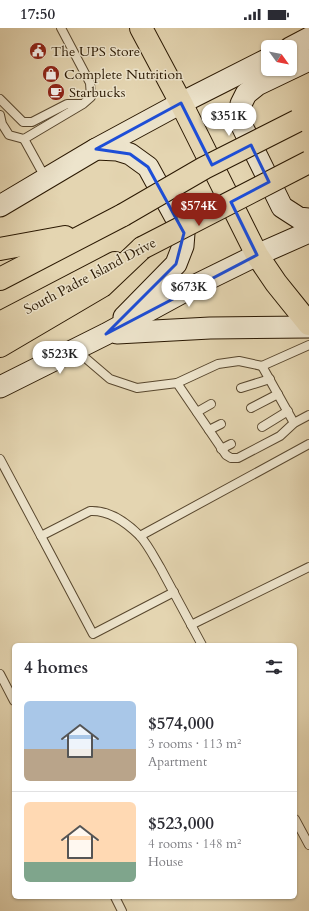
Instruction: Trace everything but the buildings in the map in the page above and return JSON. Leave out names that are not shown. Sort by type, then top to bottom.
[{"type":"main road","points":[[141,28],[181,103],[257,255],[276,283],[309,325]]},
{"type":"main road","points":[[297,44],[309,38]]},
{"type":"main road","points":[[309,60],[257,86],[246,94],[241,104],[241,124],[282,207],[299,218],[309,219]]},
{"type":"main road","points":[[0,206],[96,149],[181,103],[261,63]]},
{"type":"main road","points":[[0,279],[123,215],[204,168],[303,118]]},
{"type":"main road","points":[[96,149],[117,150],[130,154],[148,167],[184,233],[183,246],[176,264],[106,334]]},
{"type":"main road","name":"South Padre Island Drive","points":[[0,323],[309,162]]},
{"type":"main road","points":[[0,387],[106,334],[196,285],[257,255],[309,232]]},
{"type":"main road","points":[[0,250],[86,234]]},
{"type":"main road","points":[[0,346],[102,286],[142,248]]},
{"type":"main road","points":[[106,334],[128,331],[309,325]]},
{"type":"lane","points":[[0,115],[2,124],[9,135],[24,139],[91,97],[90,83],[61,28]]},
{"type":"lane","points":[[0,99],[23,122],[32,122],[67,104],[82,104]]},
{"type":"lane","points":[[24,139],[46,179]]},
{"type":"lane","points":[[76,349],[110,379],[137,388],[177,383],[218,364],[239,362],[262,366],[309,345]]},
{"type":"lane","points":[[262,366],[294,423]]},
{"type":"lane","points":[[241,388],[270,379]]},
{"type":"lane","points":[[177,383],[226,456],[231,458],[238,458],[280,436],[294,423],[309,415]]},
{"type":"lane","points":[[251,408],[278,394]]},
{"type":"lane","points":[[197,412],[211,404]]},
{"type":"lane","points":[[262,427],[288,412]]},
{"type":"lane","points":[[209,430],[221,424]]},
{"type":"lane","points":[[221,449],[231,444]]},
{"type":"lane","points":[[140,536],[309,444]]},
{"type":"lane","points":[[0,459],[93,634],[174,592]]},
{"type":"lane","points":[[41,536],[90,511],[97,511],[115,516],[140,536],[146,543],[201,643]]},
{"type":"lane","points":[[191,625],[309,567]]},
{"type":"lane","points":[[0,674],[12,697]]},
{"type":"lane","points":[[297,823],[309,845]]},
{"type":"lane","points":[[116,899],[122,911]]},
{"type":"highlighted area","points":[[181,103],[212,165],[251,145],[269,182],[231,202],[257,255],[106,334],[176,264],[184,233],[148,167],[130,154],[96,149]]},
{"type":"place","name":"The UPS Store","points":[[38,51]]},
{"type":"place","name":"Complete Nutrition","points":[[51,74]]},
{"type":"place","name":"Starbucks","points":[[56,92]]}]
